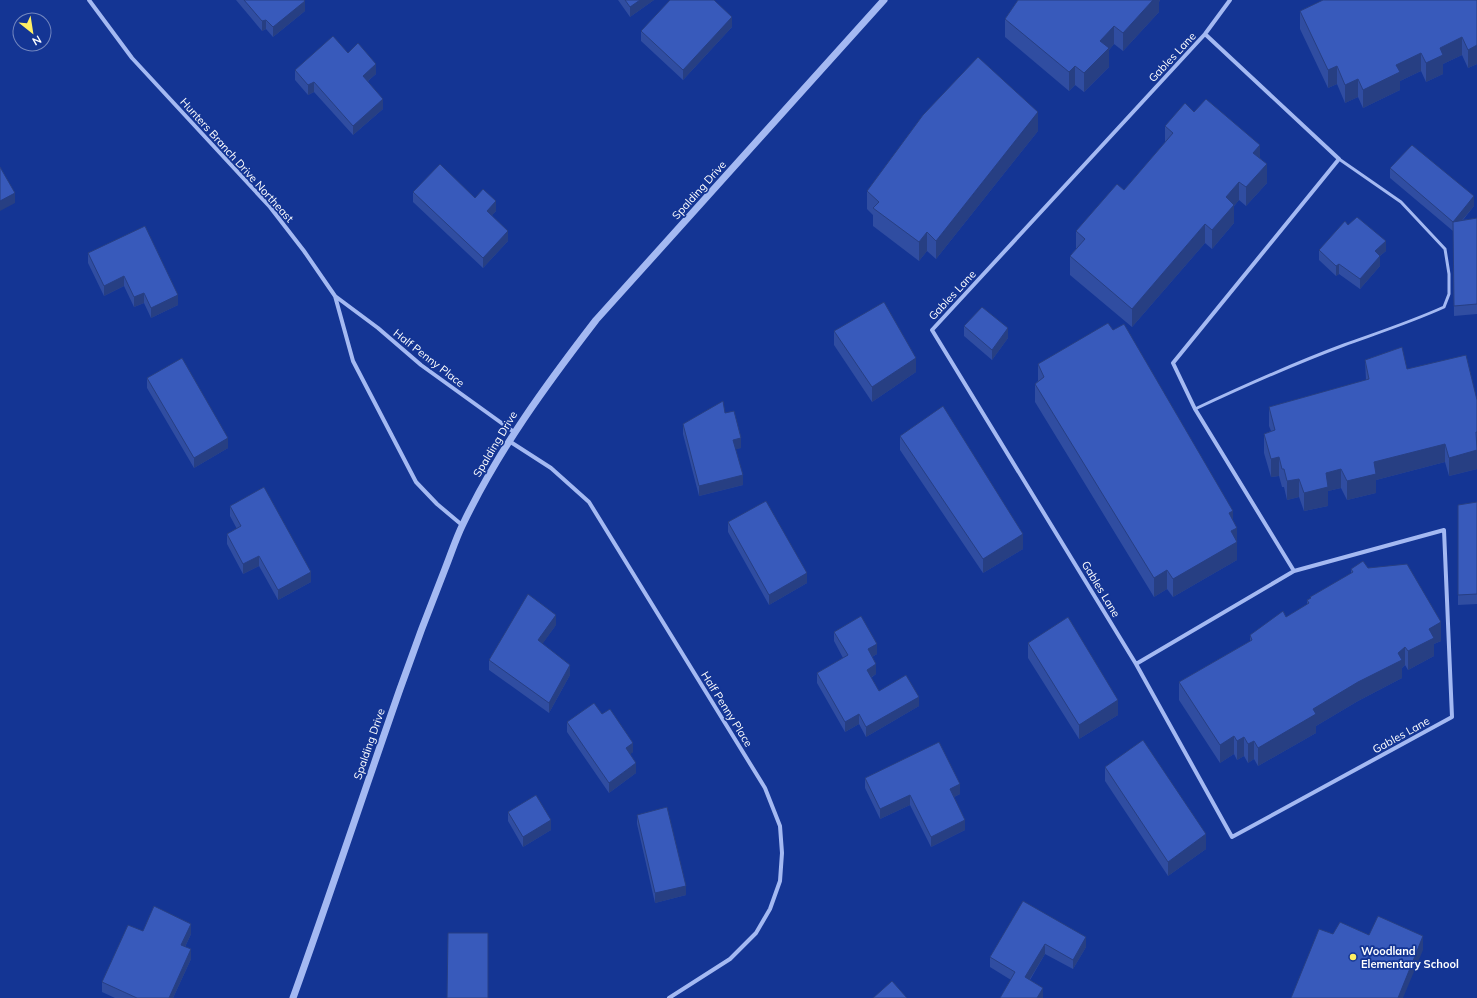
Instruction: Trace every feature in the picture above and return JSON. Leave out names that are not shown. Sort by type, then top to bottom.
[{"type":"street","name":"Hunters Branch Drive Northeast","points":[[89,0],[132,58],[270,207],[304,251],[335,296],[353,361],[416,482],[437,504],[462,525]]},
{"type":"street","name":"Spalding Drive","points":[[293,998],[419,635],[462,525],[482,486],[514,432],[553,376],[596,320],[884,0]]},
{"type":"street","name":"Gables Lane","points":[[1136,664],[1294,571],[1444,530],[1452,717],[1232,837],[1136,664],[932,330],[1205,34],[1230,0]]},
{"type":"street","points":[[1205,34],[1339,159],[1173,363],[1195,409],[1294,571]]},
{"type":"street","name":"Half Penny Place","points":[[335,296],[378,328],[421,365],[514,432]]},
{"type":"street","name":"Half Penny Place","points":[[509,441],[551,468],[589,502],[765,788],[780,826],[782,853],[780,881],[770,909],[756,933],[730,959],[669,998]]},
{"type":"lane","points":[[1195,409],[1267,376],[1344,345],[1414,320],[1444,307],[1449,294],[1449,274],[1444,250],[1401,202],[1339,159]]},
{"type":"building","points":[[244,0],[305,1],[273,27],[266,20],[262,21]]},
{"type":"building","points":[[625,0],[640,0],[630,7]]},
{"type":"building","points":[[670,0],[714,0],[732,17],[683,70],[641,31]]},
{"type":"building","points":[[1018,0],[1153,0],[1123,33],[1114,26],[1100,41],[1109,48],[1084,73],[1075,66],[1069,72],[1005,19]]},
{"type":"building","points":[[1323,0],[1477,0],[1477,45],[1468,50],[1462,37],[1440,48],[1443,55],[1426,63],[1421,53],[1396,65],[1400,72],[1363,90],[1358,79],[1345,85],[1337,66],[1328,70],[1300,11]]},
{"type":"building","points":[[333,36],[348,53],[358,43],[376,64],[363,76],[383,99],[353,126],[314,82],[308,85],[295,70]]},
{"type":"building","points":[[978,57],[1038,112],[936,241],[927,232],[919,242],[873,208],[879,202],[867,191],[923,115]]},
{"type":"building","points":[[1206,99],[1260,145],[1253,153],[1267,164],[1246,187],[1239,182],[1226,197],[1234,205],[1212,230],[1205,224],[1132,309],[1070,256],[1085,239],[1076,231],[1117,184],[1124,190],[1173,133],[1165,126],[1185,103],[1194,112]]},
{"type":"building","points":[[1412,145],[1474,196],[1453,222],[1390,168]]},
{"type":"building","points":[[440,164],[475,198],[483,189],[496,201],[487,211],[508,231],[483,258],[413,192]]},
{"type":"building","points":[[0,167],[15,193],[0,201]]},
{"type":"building","points":[[1357,217],[1386,241],[1375,251],[1380,256],[1360,279],[1339,264],[1336,266],[1319,250],[1345,221],[1348,225]]},
{"type":"building","points":[[1477,218],[1477,304],[1454,306],[1453,222]]},
{"type":"building","points":[[145,226],[178,295],[151,308],[144,293],[134,297],[124,276],[104,286],[88,253]]},
{"type":"building","points":[[884,302],[916,358],[872,387],[834,331]]},
{"type":"building","points":[[982,307],[1008,328],[992,350],[964,326]]},
{"type":"building","points":[[1108,323],[1113,330],[1124,324],[1233,511],[1229,513],[1237,528],[1231,531],[1237,542],[1173,579],[1167,570],[1154,578],[1035,384],[1044,377],[1038,364]]},
{"type":"building","points":[[1402,347],[1407,369],[1466,355],[1477,400],[1477,450],[1449,458],[1445,444],[1374,462],[1376,474],[1347,481],[1341,469],[1326,473],[1328,487],[1304,493],[1299,479],[1287,481],[1279,457],[1271,459],[1264,434],[1275,430],[1269,407],[1369,379],[1365,360]]},
{"type":"building","points":[[182,358],[228,438],[194,458],[147,378]]},
{"type":"building","points":[[723,401],[725,413],[734,411],[741,438],[733,440],[743,475],[699,486],[683,424]]},
{"type":"building","points":[[943,406],[1023,534],[983,559],[900,436]]},
{"type":"building","points":[[264,487],[311,572],[278,590],[259,556],[243,564],[227,534],[241,526],[230,506]]},
{"type":"building","points":[[766,501],[807,573],[769,595],[728,522]]},
{"type":"building","points":[[1477,502],[1477,594],[1458,595],[1458,505]]},
{"type":"building","points":[[1363,561],[1368,568],[1407,564],[1441,622],[1429,629],[1434,638],[1408,651],[1405,647],[1398,653],[1402,660],[1358,682],[1313,709],[1316,714],[1258,748],[1254,741],[1248,744],[1244,737],[1237,741],[1234,736],[1220,745],[1179,682],[1252,640],[1250,635],[1283,611],[1286,617],[1309,603],[1307,600],[1311,598],[1310,597],[1353,572],[1351,569]]},
{"type":"building","points":[[528,594],[556,615],[538,640],[570,665],[549,703],[489,660]]},
{"type":"building","points":[[861,616],[877,644],[868,649],[876,664],[867,670],[879,691],[906,675],[919,697],[866,727],[859,714],[845,722],[817,673],[848,655],[834,632]]},
{"type":"building","points":[[1068,617],[1118,700],[1079,725],[1028,643]]},
{"type":"building","points":[[594,703],[602,714],[610,709],[633,743],[626,748],[636,763],[609,783],[567,722]]},
{"type":"building","points":[[1143,740],[1206,834],[1168,862],[1105,767]]},
{"type":"building","points":[[939,742],[960,784],[950,789],[965,820],[931,837],[910,795],[880,809],[865,778]]},
{"type":"building","points":[[536,795],[551,820],[523,837],[508,812]]},
{"type":"building","points":[[667,807],[686,886],[655,893],[637,815]]},
{"type":"building","points":[[1023,901],[1086,937],[1073,960],[1045,944],[1025,977],[1043,988],[1037,998],[1000,998],[1015,972],[990,957]]},
{"type":"building","points":[[154,906],[191,924],[181,945],[191,949],[169,998],[137,998],[102,982],[128,925],[143,931]]},
{"type":"building","points":[[1378,916],[1423,936],[1398,998],[1291,998],[1319,929],[1333,934],[1340,922],[1369,935]]},
{"type":"building","points":[[448,933],[488,933],[488,998],[447,998]]},
{"type":"building","points":[[892,981],[907,998],[873,998]]},
{"type":"place","name":"Woodland Elementary School","points":[[1353,957]]}]
